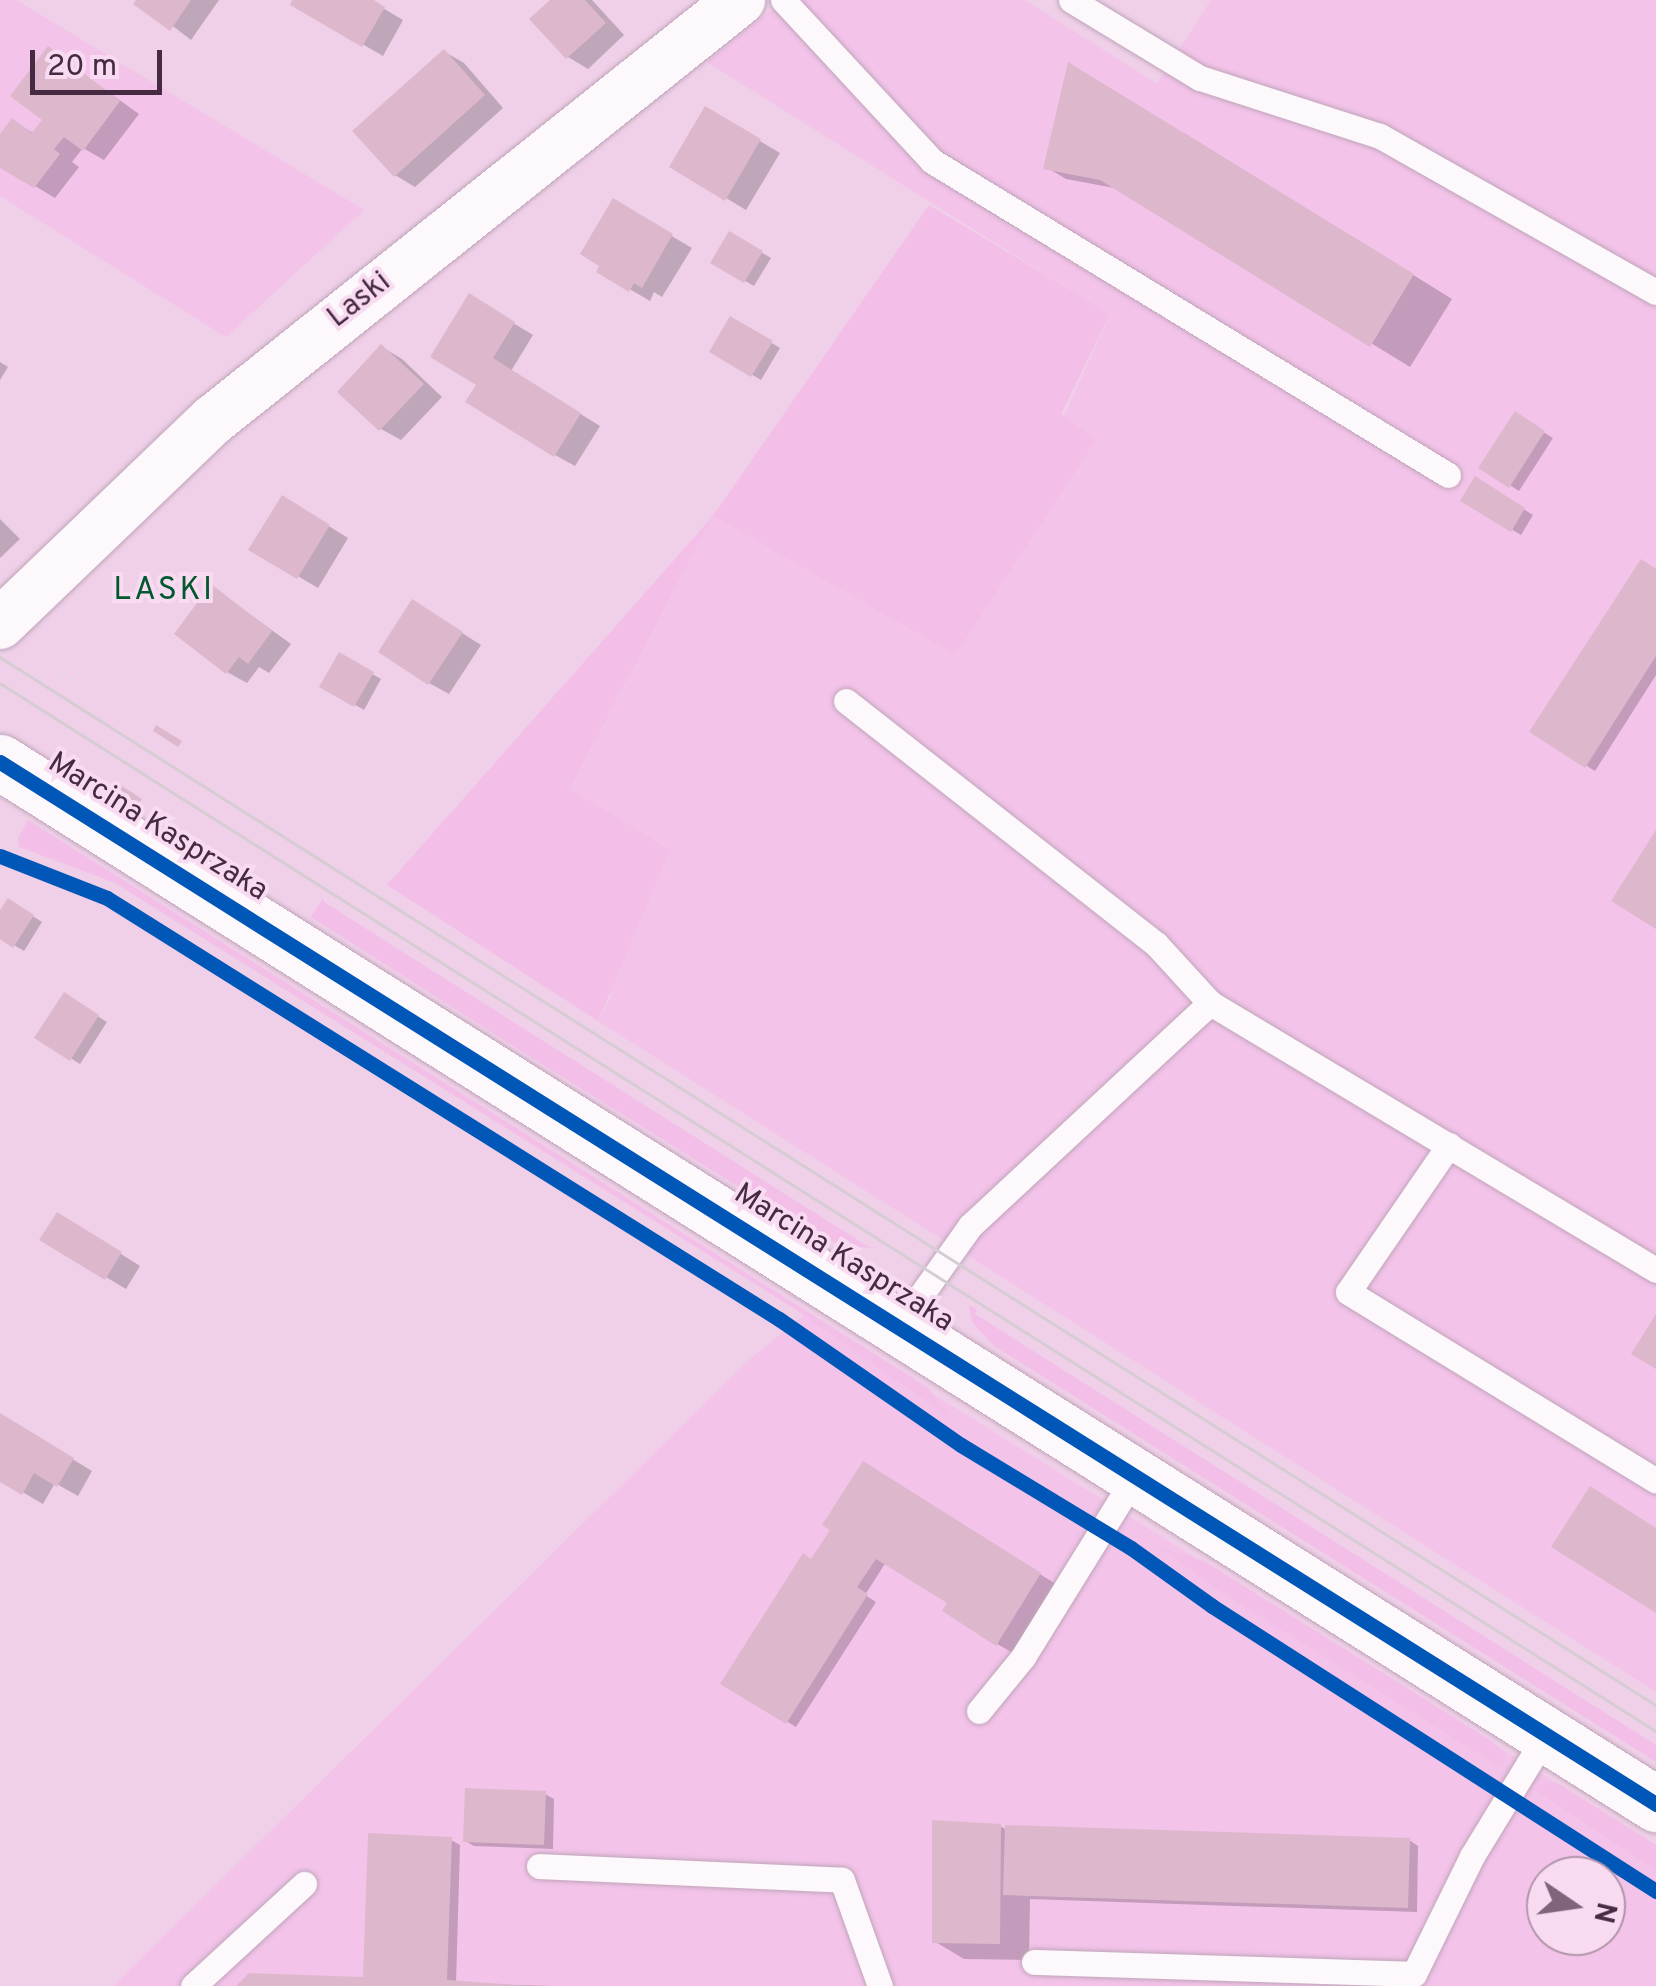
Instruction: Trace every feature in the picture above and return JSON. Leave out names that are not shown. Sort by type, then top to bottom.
[{"type":"street","name":"Laski","points":[[0,624],[199,432],[740,0]]},
{"type":"street","name":"Marcina Kasprzaka","points":[[0,762],[1656,1804]]},
{"type":"lane","points":[[783,0],[932,161],[1448,474]]},
{"type":"lane","points":[[1070,0],[1200,78],[1380,136],[1656,292]]},
{"type":"lane","points":[[846,702],[1156,944],[1210,1003],[1656,1270]]},
{"type":"lane","points":[[899,1326],[970,1226],[1210,1003]]},
{"type":"lane","points":[[1448,1145],[1348,1292],[1656,1481]]},
{"type":"lane","points":[[979,1711],[1023,1658],[1136,1476]]},
{"type":"lane","points":[[1034,1962],[1414,1974],[1472,1856],[1546,1735]]},
{"type":"lane","points":[[539,1866],[842,1880],[880,1986]]},
{"type":"lane","points":[[194,1986],[304,1884]]},
{"type":"path","points":[[62,673],[76,682]]},
{"type":"shaded area","points":[[0,0],[16,0],[364,210],[226,337],[0,196]]},
{"type":"shaded area","points":[[784,0],[1025,0],[1157,84],[1211,0],[1656,0],[1656,1692],[598,1021],[611,996],[570,790],[713,516],[955,655],[1110,315],[707,62]]},
{"type":"shaded area","points":[[929,205],[1110,314],[1061,414],[1096,440],[955,655],[713,516]]},
{"type":"shaded area","points":[[713,516],[570,789],[670,850],[598,1021],[387,885]]},
{"type":"shaded area","points":[[28,820],[927,1387],[951,1418],[795,1309],[115,883],[19,847],[18,838]]},
{"type":"shaded area","points":[[323,898],[867,1246],[878,1248],[844,1246],[811,1232],[499,1037],[311,917]]},
{"type":"shaded area","points":[[969,1305],[977,1310],[975,1314],[1656,1745],[1656,1762],[994,1346],[972,1322]]},
{"type":"shaded area","points":[[805,1314],[1656,1845],[1656,1986],[113,1986],[750,1359]]},
{"type":"shaded area","points":[[1161,1548],[1204,1561],[1493,1742],[1505,1755],[1503,1769],[1215,1588]]},
{"type":"shaded area","points":[[1546,1782],[1559,1784],[1656,1845],[1656,1871],[1534,1789]]},
{"type":"building","points":[[136,0],[191,0],[170,31],[133,4]]},
{"type":"building","points":[[292,0],[374,0],[385,7],[362,47],[290,5]]},
{"type":"building","points":[[550,0],[585,0],[606,23],[566,59],[529,19]]},
{"type":"building","points":[[48,46],[120,101],[83,151],[64,137],[54,149],[60,154],[34,188],[0,168],[0,134],[12,118],[32,133],[42,120],[10,96]]},
{"type":"building","points":[[444,49],[485,95],[394,177],[352,131]]},
{"type":"building","points":[[1068,62],[1414,274],[1370,347],[1100,180],[1043,169]]},
{"type":"building","points":[[705,106],[761,139],[725,201],[669,167]]},
{"type":"building","points":[[613,198],[673,234],[642,288],[634,283],[629,292],[596,272],[599,266],[580,254]]},
{"type":"building","points":[[729,231],[763,251],[744,283],[710,263]]},
{"type":"building","points":[[469,293],[515,322],[493,358],[581,413],[554,457],[465,402],[476,385],[430,357]]},
{"type":"building","points":[[730,316],[773,341],[751,377],[709,352]]},
{"type":"building","points":[[381,344],[424,384],[379,431],[337,392]]},
{"type":"building","points":[[1515,411],[1545,431],[1509,488],[1478,468]]},
{"type":"building","points":[[1475,476],[1525,508],[1511,532],[1460,501]]},
{"type":"building","points":[[282,495],[330,525],[297,579],[248,550]]},
{"type":"building","points":[[1641,559],[1656,569],[1656,656],[1585,768],[1529,732]]},
{"type":"building","points":[[211,584],[272,631],[248,664],[239,657],[226,674],[174,634]]},
{"type":"building","points":[[412,599],[463,632],[428,685],[378,652]]},
{"type":"building","points":[[339,652],[374,672],[354,707],[319,687]]},
{"type":"building","points":[[156,725],[182,741],[178,747],[153,731]]},
{"type":"building","points":[[116,782],[142,799],[138,805],[112,789]]},
{"type":"building","points":[[1656,830],[1656,929],[1611,901]]},
{"type":"building","points":[[8,898],[34,915],[13,948],[0,939],[0,910]]},
{"type":"building","points":[[64,992],[99,1015],[70,1061],[34,1038]]},
{"type":"building","points":[[57,1212],[122,1252],[105,1280],[39,1240]]},
{"type":"building","points":[[1656,1314],[1656,1369],[1631,1354]]},
{"type":"building","points":[[0,1413],[74,1458],[57,1487],[34,1473],[22,1495],[0,1482]]},
{"type":"building","points":[[863,1461],[1041,1573],[996,1646],[942,1611],[947,1603],[876,1559],[857,1587],[868,1594],[786,1724],[720,1684],[803,1553],[811,1559],[830,1530],[822,1525]]},
{"type":"building","points":[[1590,1486],[1656,1528],[1656,1613],[1551,1547]]},
{"type":"building","points":[[465,1788],[546,1791],[544,1845],[463,1842]]},
{"type":"building","points":[[932,1820],[1001,1824],[1000,1944],[932,1943]]},
{"type":"building","points":[[1005,1825],[1410,1838],[1408,1908],[1003,1895]]},
{"type":"building","points":[[368,1833],[452,1837],[447,1980],[529,1986],[236,1986],[249,1973],[363,1977]]},
{"type":"tram line","points":[[0,657],[1656,1705]]},
{"type":"tram line","points":[[0,683],[1656,1731]]},
{"type":"cycle path","points":[[0,762],[1656,1804]]},
{"type":"cycle path","points":[[0,856],[107,898],[779,1319],[961,1445],[1131,1548],[1212,1606],[1656,1891]]},
{"type":"district","name":"LASKI","points":[[164,591]]}]
